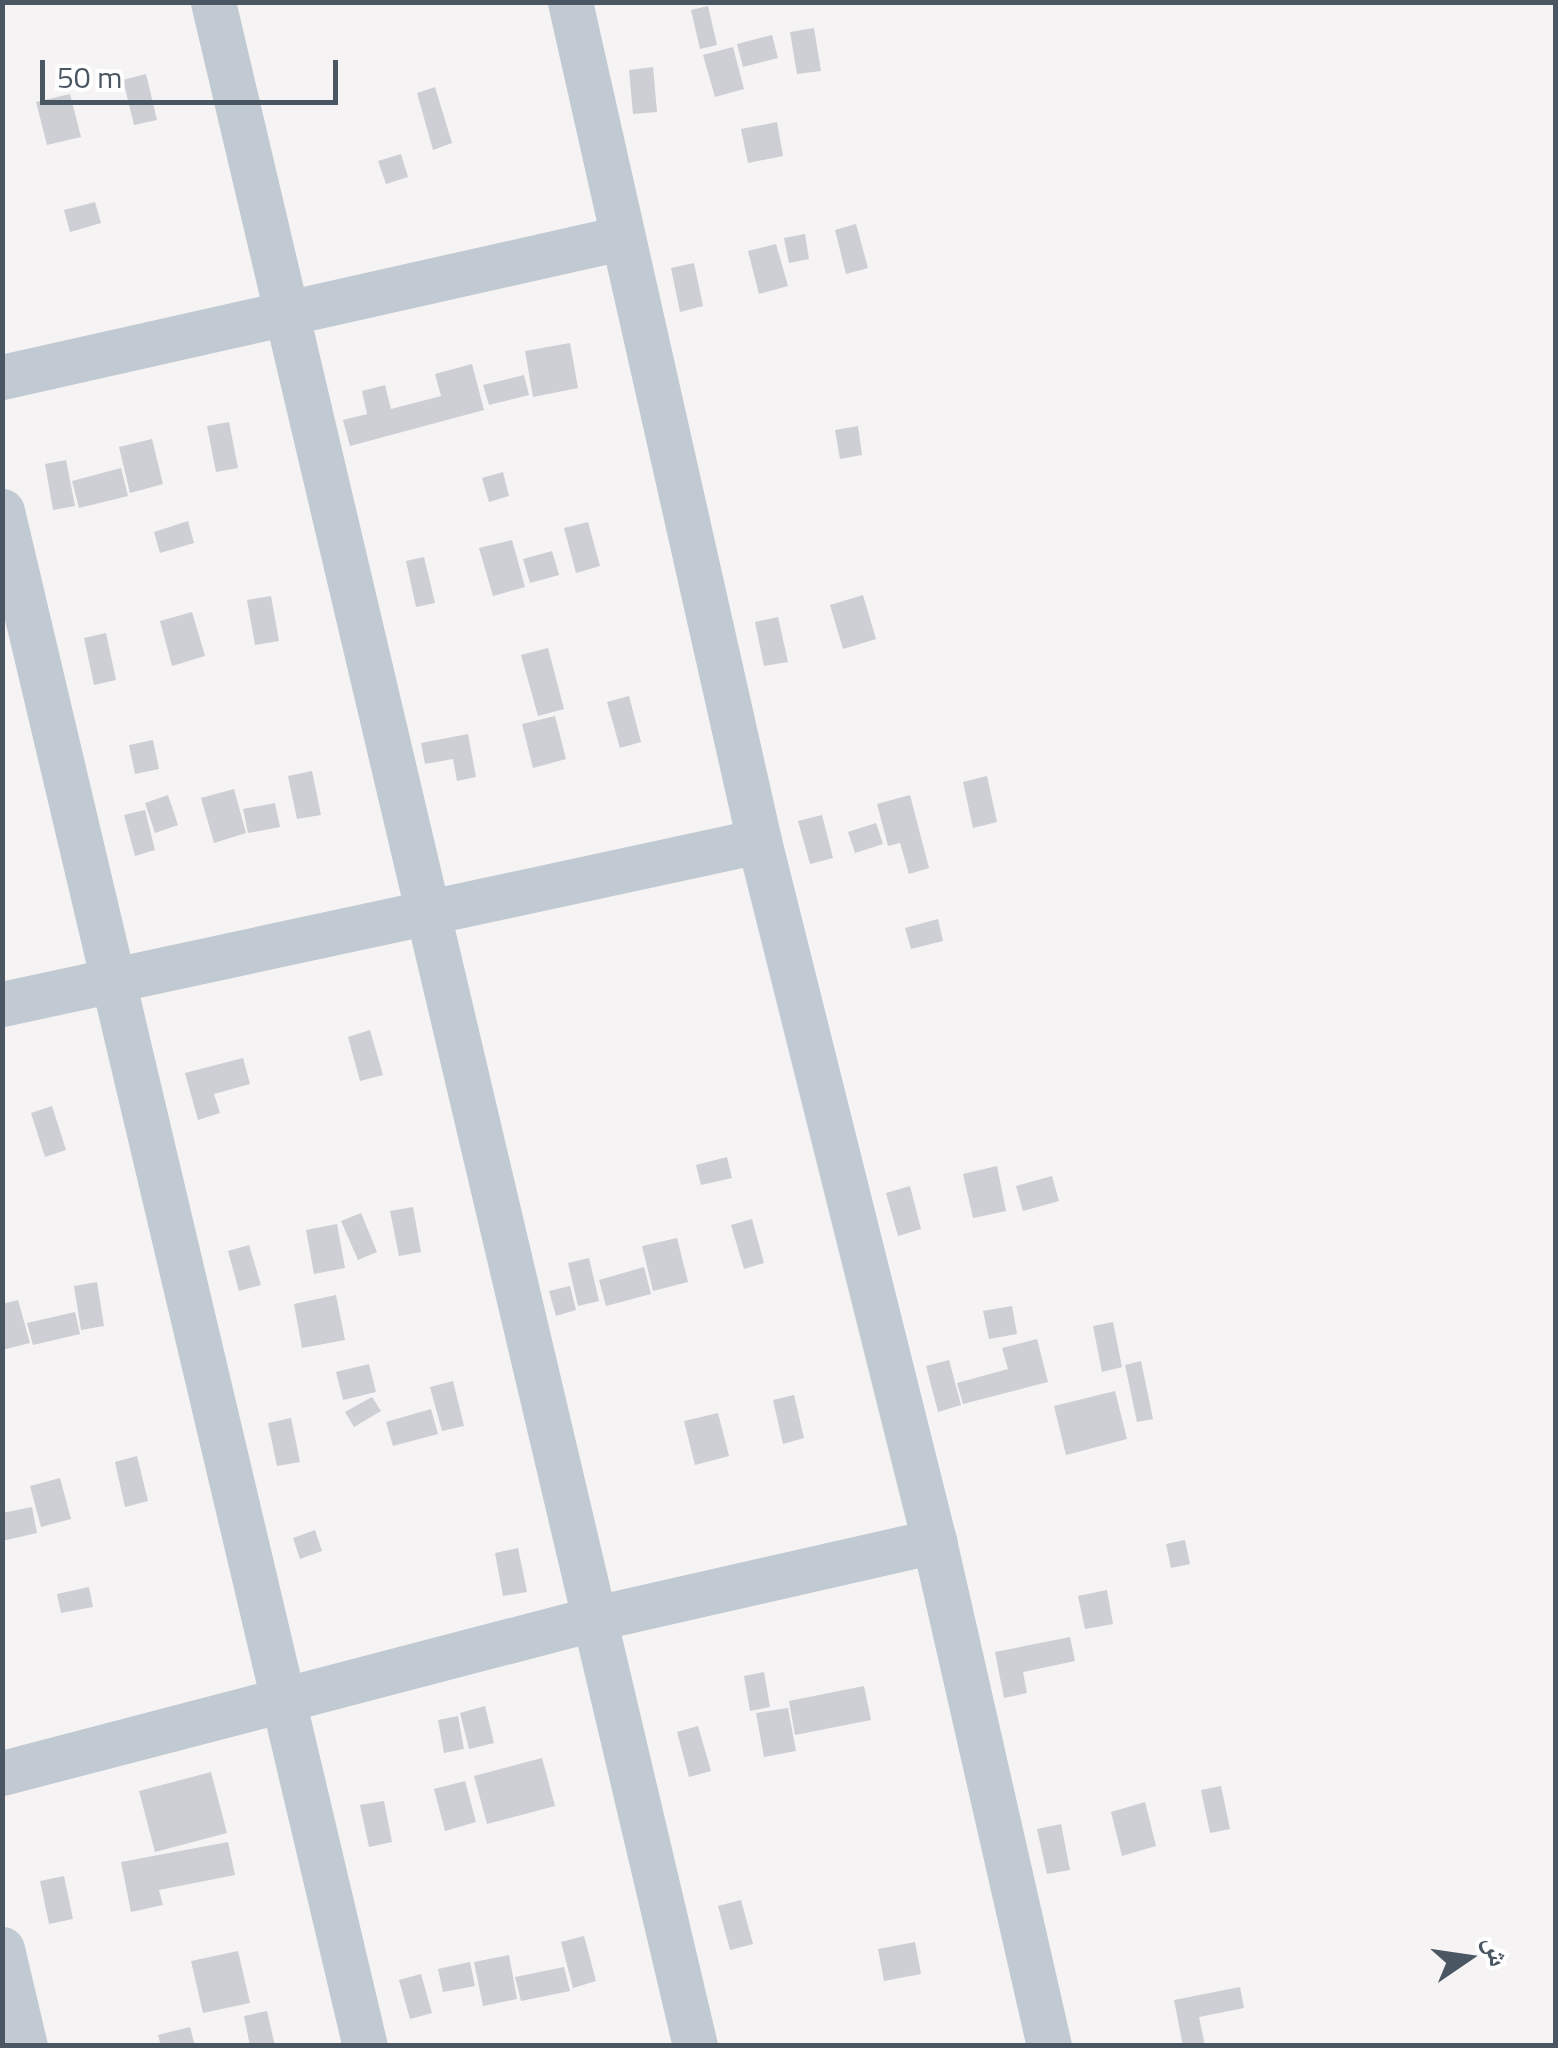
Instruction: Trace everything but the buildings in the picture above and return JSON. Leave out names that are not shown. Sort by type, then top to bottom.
[{"type":"street","points":[[213,2],[695,2046]]},
{"type":"street","points":[[570,2],[620,238],[759,841],[934,1541],[1049,2046]]},
{"type":"street","points":[[2,378],[620,238]]},
{"type":"street","points":[[2,510],[286,1700],[364,2046]]},
{"type":"street","points":[[2,1004],[759,841]]},
{"type":"street","points":[[2,1773],[596,1618],[934,1541]]},
{"type":"street","points":[[2,1949],[25,2046]]}]
